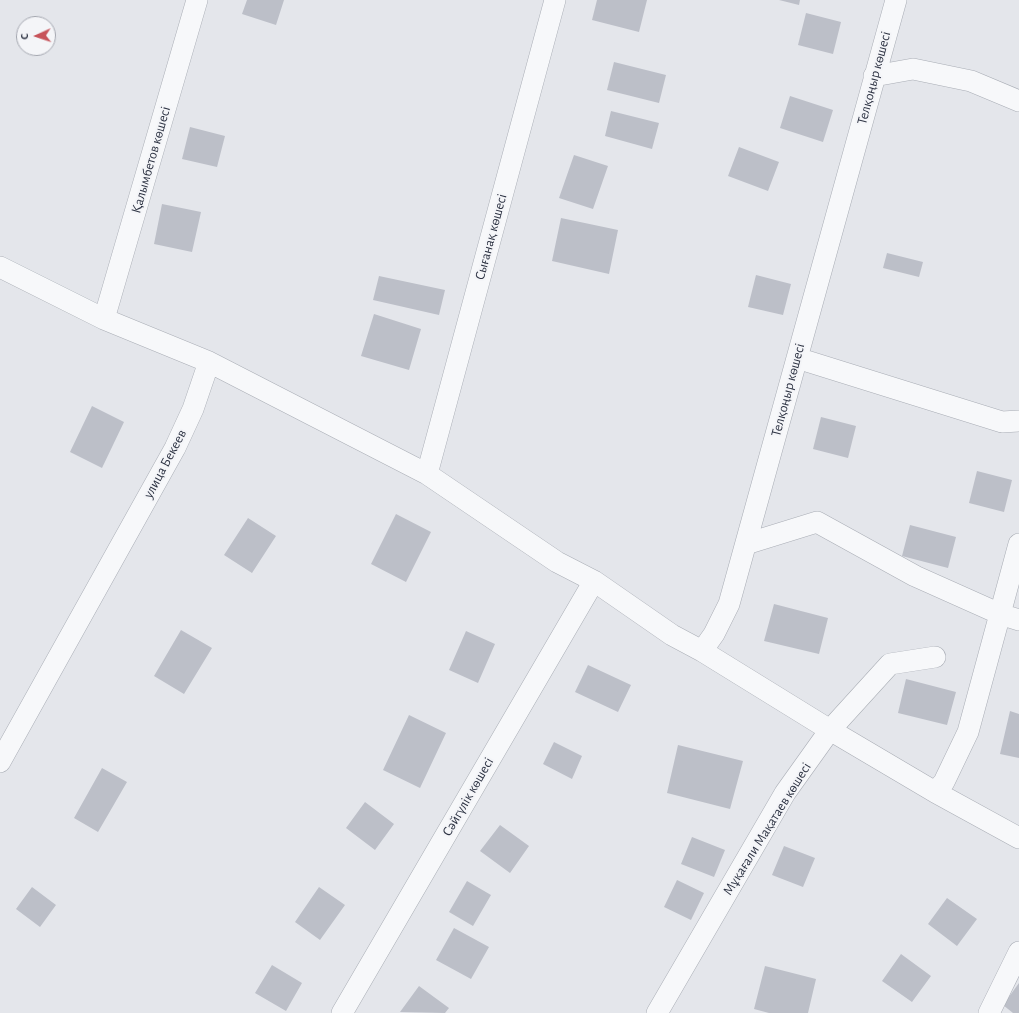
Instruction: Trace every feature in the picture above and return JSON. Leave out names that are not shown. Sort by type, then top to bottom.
[{"type":"street","name":"Қалымбетов көшесі","points":[[104,319],[197,0]]},
{"type":"street","name":"Сығанақ көшесі","points":[[427,474],[556,0]]},
{"type":"street","name":"Телқоңыр көшесі","points":[[702,651],[714,634],[729,604],[896,0]]},
{"type":"street","points":[[874,76],[913,69],[970,81],[1019,101]]},
{"type":"street","points":[[0,267],[104,319],[209,362],[427,474],[557,562],[594,581],[672,634],[935,792],[1019,838]]},
{"type":"street","points":[[797,358],[1002,422],[1019,421]]},
{"type":"street","name":"улица Бекеев","points":[[0,762],[175,448],[193,409],[209,362]]},
{"type":"street","points":[[746,544],[817,522],[915,576],[1010,617]]},
{"type":"street","points":[[935,792],[944,782],[968,732],[1010,617],[1019,544]]},
{"type":"street","name":"Сәйгүлік көшесі","points":[[342,1013],[594,581]]},
{"type":"street","name":"Мұқағали Мақатаев көшесі","points":[[657,1013],[785,793],[830,730],[890,664],[934,657]]},
{"type":"street","points":[[989,1013],[1019,952]]},
{"type":"building","points":[[247,0],[284,0],[276,25],[242,14]]},
{"type":"building","points":[[597,0],[647,0],[639,32],[592,20]]},
{"type":"building","points":[[779,0],[800,0],[799,5]]},
{"type":"building","points":[[806,13],[841,22],[833,54],[798,45]]},
{"type":"building","points":[[614,62],[666,75],[659,103],[607,90]]},
{"type":"building","points":[[790,96],[833,110],[823,142],[780,128]]},
{"type":"building","points":[[611,111],[659,123],[652,149],[605,136]]},
{"type":"building","points":[[190,127],[225,136],[217,167],[182,159]]},
{"type":"building","points":[[739,147],[779,162],[768,191],[728,176]]},
{"type":"building","points":[[574,155],[608,166],[593,209],[559,198]]},
{"type":"building","points":[[162,204],[201,212],[192,252],[154,244]]},
{"type":"building","points":[[561,218],[618,230],[609,274],[552,261]]},
{"type":"building","points":[[887,253],[923,262],[919,277],[883,268]]},
{"type":"building","points":[[756,275],[791,284],[783,315],[748,307]]},
{"type":"building","points":[[379,276],[445,290],[439,315],[373,300]]},
{"type":"building","points":[[374,314],[421,329],[409,370],[361,356]]},
{"type":"building","points":[[92,406],[124,422],[102,468],[70,452]]},
{"type":"building","points":[[821,417],[856,426],[848,458],[813,449]]},
{"type":"building","points":[[977,471],[1012,480],[1004,512],[969,503]]},
{"type":"building","points":[[396,514],[431,532],[406,582],[371,564]]},
{"type":"building","points":[[248,518],[276,536],[252,573],[224,555]]},
{"type":"building","points":[[910,525],[956,537],[948,568],[902,556]]},
{"type":"building","points":[[774,604],[828,618],[819,654],[764,641]]},
{"type":"building","points":[[181,630],[212,648],[184,694],[154,676]]},
{"type":"building","points":[[466,631],[495,644],[478,683],[449,670]]},
{"type":"building","points":[[588,665],[631,685],[618,712],[575,692]]},
{"type":"building","points":[[906,679],[956,692],[947,725],[898,713]]},
{"type":"building","points":[[1010,711],[1019,714],[1019,758],[1000,754]]},
{"type":"building","points":[[409,715],[446,733],[420,788],[383,770]]},
{"type":"building","points":[[554,742],[582,756],[572,779],[543,764]]},
{"type":"building","points":[[678,745],[743,761],[730,809],[667,793]]},
{"type":"building","points":[[102,768],[127,782],[98,832],[74,818]]},
{"type":"building","points":[[365,802],[394,824],[375,850],[346,828]]},
{"type":"building","points":[[500,825],[529,846],[510,873],[480,851]]},
{"type":"building","points":[[692,837],[725,850],[714,877],[681,864]]},
{"type":"building","points":[[784,846],[815,858],[803,887],[772,875]]},
{"type":"building","points":[[677,880],[704,893],[691,920],[664,907]]},
{"type":"building","points":[[467,881],[491,895],[473,926],[449,912]]},
{"type":"building","points":[[32,887],[56,905],[40,927],[16,909]]},
{"type":"building","points":[[319,887],[345,905],[320,940],[295,922]]},
{"type":"building","points":[[947,898],[977,919],[957,946],[928,924]]},
{"type":"building","points":[[454,928],[489,947],[471,979],[436,960]]},
{"type":"building","points":[[901,954],[931,976],[912,1002],[882,981]]},
{"type":"building","points":[[272,965],[302,983],[286,1011],[255,993]]},
{"type":"building","points":[[765,966],[816,979],[808,1013],[769,1013],[754,1009]]},
{"type":"building","points":[[1019,983],[1019,1013],[1013,1013],[1003,1005]]},
{"type":"building","points":[[419,986],[449,1008],[445,1013],[400,1012]]}]
